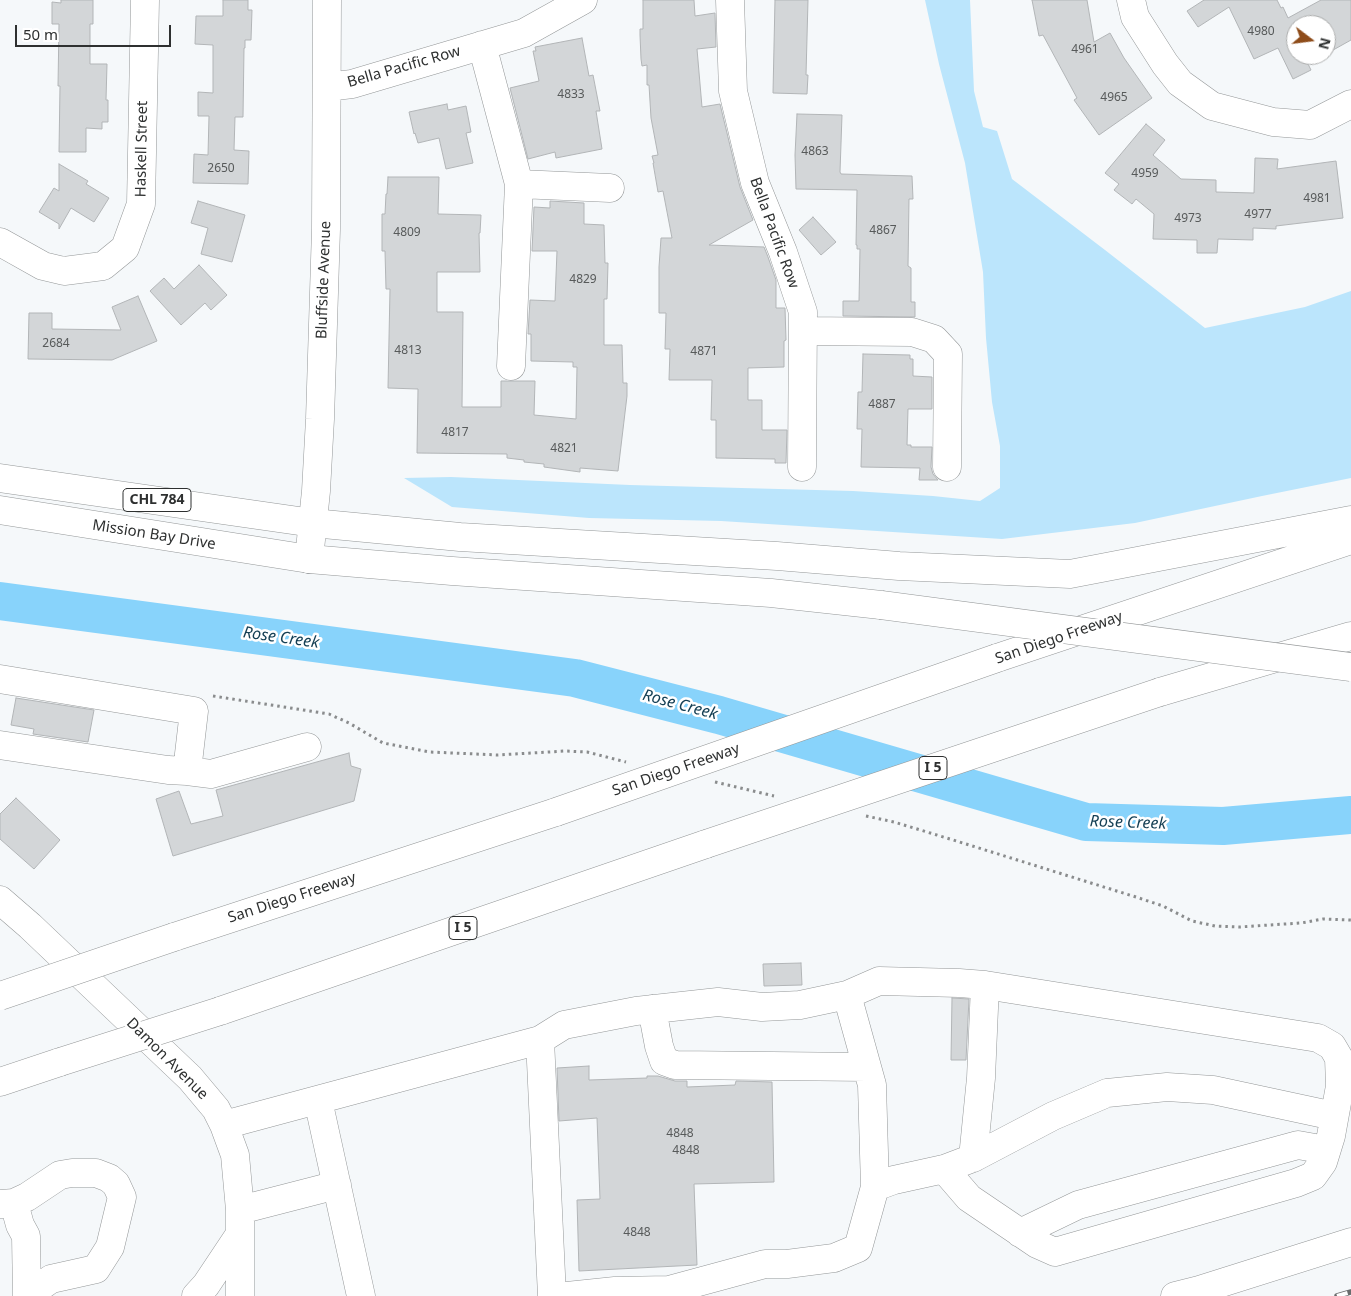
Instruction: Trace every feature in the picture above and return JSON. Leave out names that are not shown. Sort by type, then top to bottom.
[{"type":"main road","name":"Haskell Street","points":[[0,242],[43,266],[64,271],[103,266],[124,248],[141,204],[145,0]]},
{"type":"main road","name":"Bluffside Avenue","points":[[309,559],[320,419],[326,230],[326,0]]},
{"type":"main road","name":"Bella Pacific Row","points":[[327,87],[352,84],[524,33],[583,0]]},
{"type":"main road","name":"Bella Pacific Row","points":[[730,0],[733,91],[755,183],[783,252],[803,312],[802,466]]},
{"type":"main road","points":[[1130,0],[1135,17],[1165,64],[1180,83],[1212,106],[1272,122],[1310,125],[1351,104]]},
{"type":"main road","name":"Bella Pacific Row","points":[[482,45],[519,184],[511,366]]},
{"type":"main road","points":[[519,184],[610,188]]},
{"type":"main road","points":[[803,331],[912,332],[934,339],[948,354],[948,467]]},
{"type":"main road","name":"CHL 784","points":[[0,478],[313,523]]},
{"type":"main road","name":"Mission Bay Drive","points":[[0,510],[309,559],[462,572],[772,593],[881,605],[1351,668]]},
{"type":"main road","points":[[313,523],[460,537],[777,556],[899,566],[1070,574],[1351,520]]},
{"type":"main road","name":"San Diego Freeway","points":[[0,996],[556,812],[997,658],[1351,540]]},
{"type":"main road","name":"I 5","points":[[0,1082],[220,1011],[706,844],[1160,692],[1351,636]]},
{"type":"main road","points":[[0,679],[194,710],[186,770]]},
{"type":"main road","points":[[0,745],[168,770],[186,770],[210,774],[307,747]]},
{"type":"main road","name":"Damon Avenue","points":[[0,900],[190,1078],[216,1109],[235,1155],[240,1222],[240,1296]]},
{"type":"main road","points":[[224,1125],[540,1040],[564,1025],[636,1011],[718,1002],[762,1007],[800,1005],[847,995],[879,981],[985,985],[1318,1038],[1332,1046],[1339,1058],[1340,1086],[1330,1136],[1323,1162],[1313,1176],[1296,1183],[1055,1252],[1036,1244],[969,1198],[944,1169]]},
{"type":"main road","points":[[972,1158],[981,1078],[985,985]]},
{"type":"main road","points":[[568,1296],[614,1291],[670,1290],[765,1264],[787,1264],[834,1258],[858,1248],[875,1187],[872,1085],[847,995]]},
{"type":"main road","points":[[652,1009],[664,1061],[674,1065],[867,1067]]},
{"type":"main road","points":[[540,1040],[552,1296]]},
{"type":"main road","points":[[875,1187],[894,1180],[944,1169],[972,1158],[1053,1116],[1107,1093],[1167,1087],[1213,1090],[1334,1116]]},
{"type":"main road","points":[[318,1100],[361,1296]]},
{"type":"main road","points":[[1020,1233],[1078,1205],[1298,1145],[1326,1150]]},
{"type":"main road","points":[[96,1173],[110,1178],[116,1184],[122,1197],[110,1247],[96,1269],[51,1279],[27,1296],[26,1236],[7,1203],[27,1197],[60,1174],[96,1173]]},
{"type":"main road","points":[[196,1296],[206,1285],[240,1222],[336,1185]]},
{"type":"main road","points":[[1175,1296],[1227,1282],[1351,1242]]},
{"type":"shaded area","points":[[925,0],[970,0],[974,91],[983,127],[997,131],[1012,179],[1205,328],[1305,307],[1351,291],[1351,478],[1135,523],[1002,539],[721,521],[589,518],[452,507],[404,478],[451,477],[630,485],[853,491],[980,501],[1000,488],[1000,446],[992,402],[986,338],[983,272],[965,163],[939,64]]},
{"type":"building","points":[[61,0],[93,0],[93,24],[90,24],[90,64],[107,64],[106,100],[108,100],[108,122],[102,122],[102,129],[86,128],[86,152],[59,152],[59,24],[52,24],[52,2],[61,3]]},
{"type":"building","points":[[223,0],[248,0],[248,10],[252,10],[251,40],[245,40],[244,48],[243,117],[235,117],[234,150],[249,151],[248,184],[193,183],[194,154],[208,155],[209,116],[198,116],[198,92],[213,93],[213,45],[195,44],[196,16],[223,16]]},
{"type":"building","points":[[643,0],[694,0],[695,16],[715,13],[716,47],[697,49],[702,107],[720,104],[740,187],[753,220],[709,245],[764,247],[768,257],[776,280],[776,308],[785,308],[786,340],[784,341],[784,367],[748,368],[748,400],[762,400],[762,430],[787,430],[786,463],[775,463],[775,459],[716,458],[716,420],[711,420],[712,380],[669,380],[670,349],[665,349],[666,313],[659,313],[659,267],[661,238],[672,238],[663,191],[658,192],[652,156],[658,155],[651,118],[649,85],[647,85],[647,65],[642,66],[641,59],[640,29],[643,29]]},
{"type":"building","points":[[775,0],[808,0],[807,94],[773,93]]},
{"type":"building","points":[[1032,0],[1087,0],[1094,42],[1110,33],[1124,58],[1152,98],[1099,135],[1074,100],[1077,98],[1043,35],[1039,36]]},
{"type":"building","points":[[1204,0],[1277,0],[1287,15],[1286,65],[1278,48],[1254,59],[1229,7],[1198,27],[1187,11]]},
{"type":"building","points":[[1321,0],[1351,0],[1351,40],[1336,48],[1336,15],[1294,15]]},
{"type":"building","points":[[582,38],[589,76],[593,75],[600,111],[596,111],[602,149],[556,158],[555,152],[528,159],[510,88],[539,81],[533,51],[536,51],[535,47]]},
{"type":"building","points":[[1286,65],[1308,65],[1311,70],[1293,79]]},
{"type":"building","points":[[447,104],[448,110],[466,106],[471,132],[466,133],[473,163],[446,169],[439,138],[418,143],[409,112]]},
{"type":"building","points":[[797,114],[842,115],[841,174],[912,176],[913,199],[909,199],[908,266],[911,268],[911,302],[915,302],[915,317],[843,316],[843,301],[859,301],[860,249],[857,249],[856,245],[857,190],[796,189]]},
{"type":"building","points":[[1146,124],[1165,140],[1153,155],[1181,179],[1216,180],[1216,192],[1254,193],[1255,158],[1278,159],[1277,169],[1336,161],[1343,218],[1276,226],[1276,229],[1253,228],[1253,240],[1218,239],[1217,253],[1197,253],[1197,240],[1153,239],[1154,214],[1136,199],[1132,204],[1114,190],[1119,184],[1105,173]]},
{"type":"building","points":[[59,164],[88,181],[86,184],[109,198],[94,222],[71,208],[59,229],[59,224],[39,212],[54,188],[59,191]]},
{"type":"building","points":[[388,177],[439,177],[438,214],[481,215],[479,233],[480,272],[437,272],[437,312],[463,312],[462,407],[501,407],[501,381],[535,381],[534,415],[576,419],[577,367],[573,367],[573,362],[531,361],[531,334],[528,334],[530,300],[555,301],[557,251],[532,251],[534,207],[550,208],[550,201],[584,203],[584,224],[604,225],[605,263],[608,263],[607,299],[604,299],[604,345],[622,345],[623,383],[627,383],[618,471],[580,468],[580,472],[544,467],[544,464],[507,458],[507,454],[417,453],[418,389],[388,388],[390,289],[386,289],[385,251],[382,251],[382,214],[385,214]]},
{"type":"building","points":[[198,201],[245,215],[232,262],[201,254],[208,228],[191,223]]},
{"type":"building","points":[[813,217],[836,242],[821,255],[799,230]]},
{"type":"building","points":[[199,265],[227,295],[211,310],[205,303],[181,325],[150,291],[164,278],[174,289]]},
{"type":"building","points":[[138,296],[157,341],[112,360],[28,359],[29,313],[52,313],[52,329],[121,330],[112,307]]},
{"type":"building","points":[[863,354],[910,355],[910,359],[913,359],[913,376],[932,377],[932,409],[908,409],[907,445],[911,445],[911,447],[932,447],[931,467],[933,474],[938,480],[919,480],[920,468],[861,467],[862,429],[857,429],[858,392],[862,392]]},
{"type":"building","points":[[16,698],[94,710],[88,742],[33,734],[34,729],[11,725]]},
{"type":"building","points":[[349,753],[351,766],[361,769],[354,801],[173,856],[156,799],[179,791],[191,824],[223,816],[216,790]]},
{"type":"building","points":[[16,798],[60,840],[34,869],[0,839],[0,814]]},
{"type":"building","points":[[801,963],[802,985],[764,986],[763,964]]},
{"type":"building","points":[[952,998],[969,999],[966,1060],[951,1060]]},
{"type":"building","points":[[589,1066],[589,1080],[658,1076],[675,1081],[687,1081],[687,1087],[735,1085],[736,1081],[772,1082],[774,1182],[694,1184],[697,1265],[579,1271],[577,1200],[600,1199],[597,1118],[559,1121],[557,1068]]},
{"type":"waterway","name":"Rose Creek","points":[[0,601],[575,678],[719,715],[1086,822],[1223,826],[1351,815]]},
{"type":"railway","points":[[1337,1296],[1351,1292]]}]
